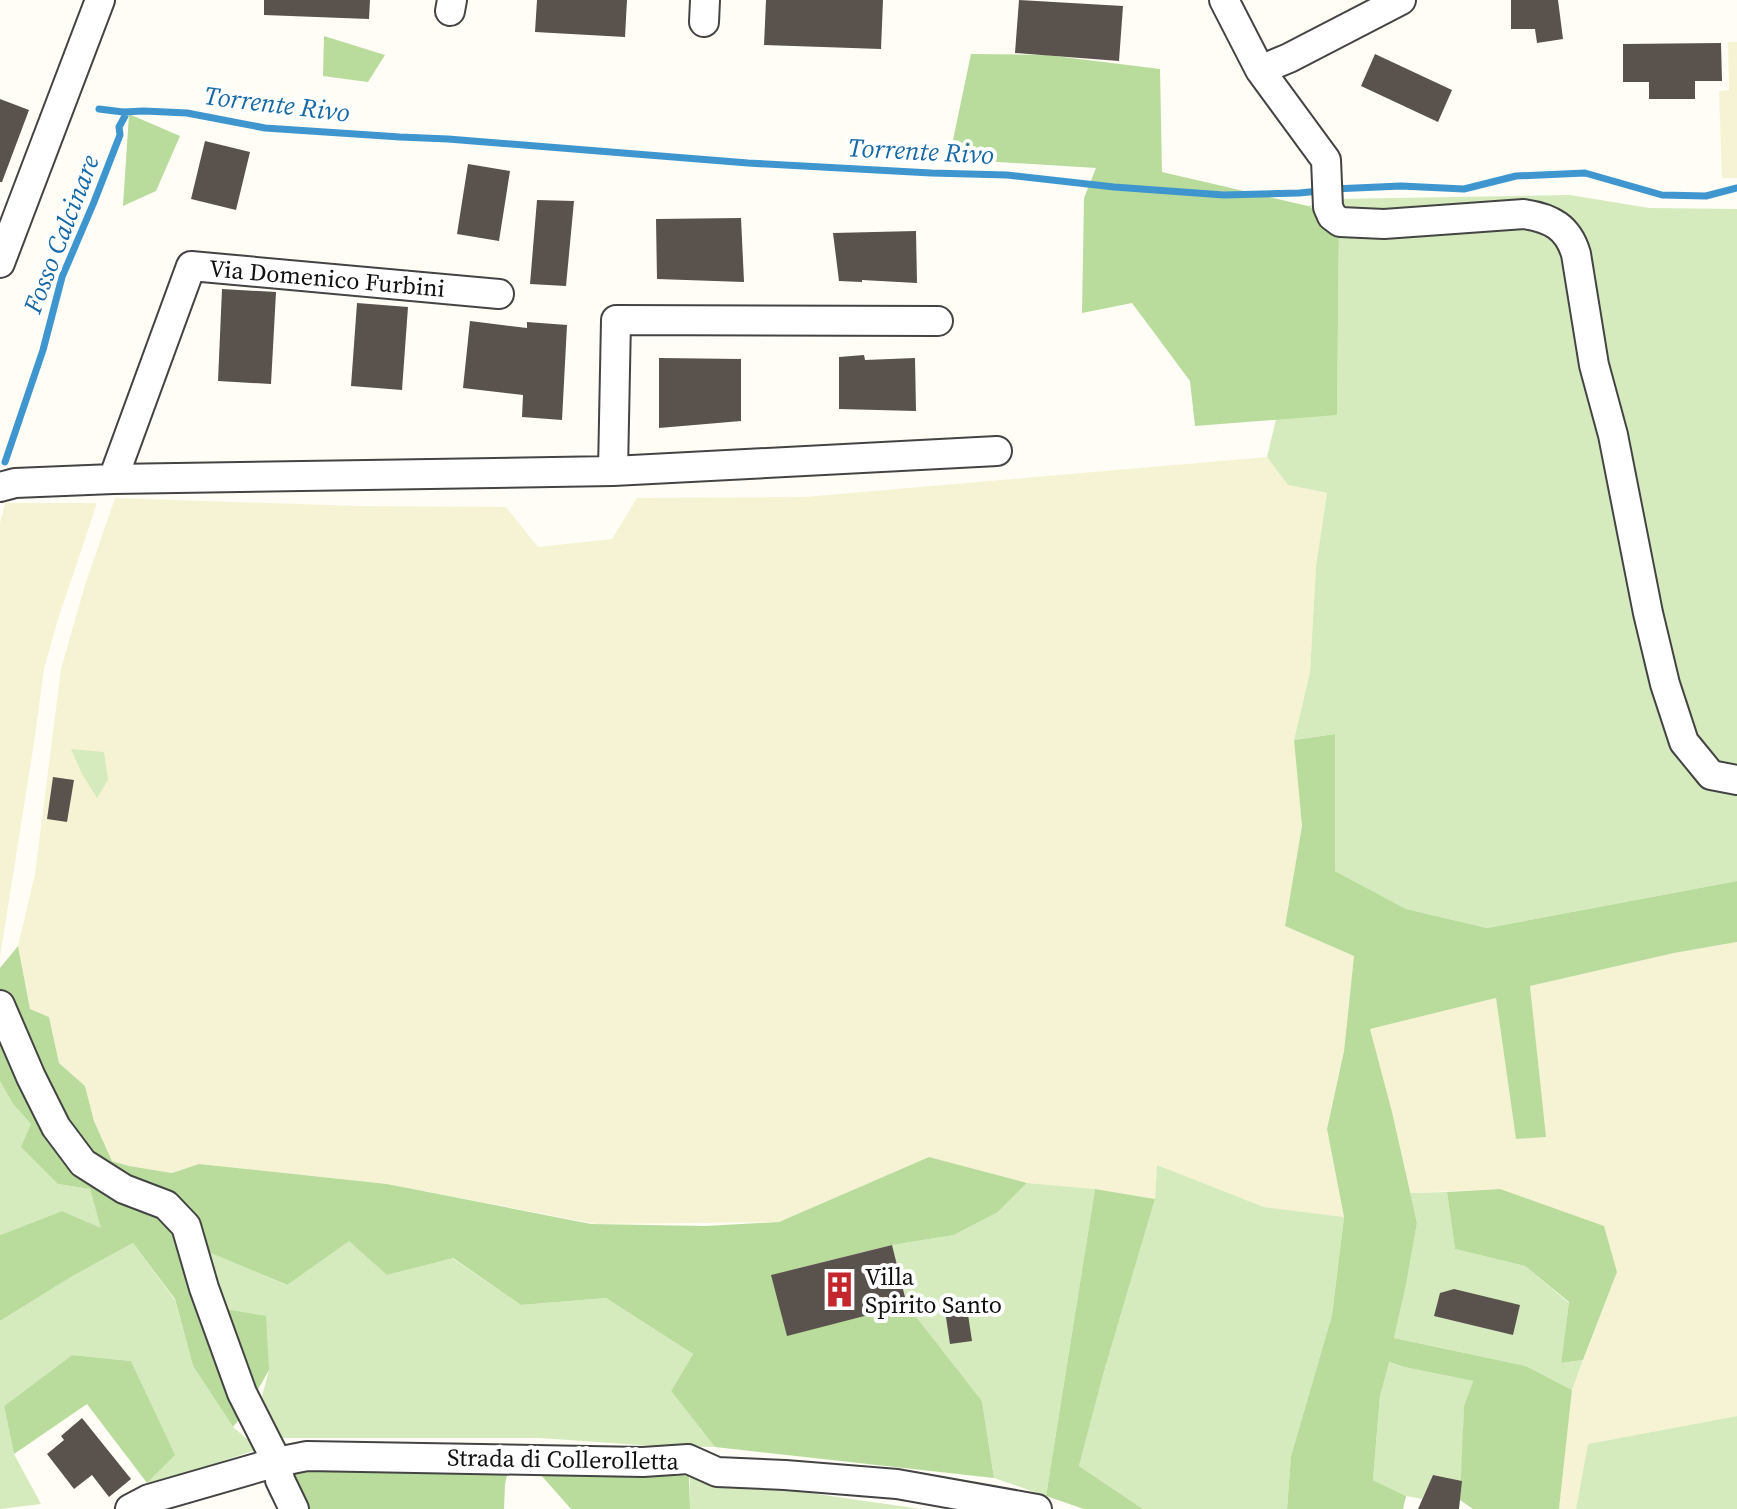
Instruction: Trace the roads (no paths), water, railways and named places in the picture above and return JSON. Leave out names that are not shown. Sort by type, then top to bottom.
[{"type":"street","points":[[0,263],[100,0]]},
{"type":"street","points":[[1224,0],[1260,70],[1326,168],[1328,205],[1332,216],[1340,222],[1384,224],[1524,214],[1543,217],[1572,240],[1594,365],[1613,435],[1665,684],[1684,742],[1711,775],[1737,780]]},
{"type":"street","points":[[1260,70],[1401,0]]},
{"type":"street","name":"Via Domenico Furbini","points":[[113,479],[191,266],[499,294]]},
{"type":"street","points":[[613,471],[616,320],[938,321]]},
{"type":"street","points":[[5,483],[613,471],[997,451]]},
{"type":"street","points":[[0,1005],[56,1127],[83,1163],[124,1189],[166,1205],[186,1226],[204,1288],[242,1393],[277,1462],[280,1480],[294,1509]]},
{"type":"street","name":"Strada di Collerolletta","points":[[130,1509],[149,1499],[307,1456],[643,1462],[688,1459],[717,1472],[897,1484],[1037,1509]]},
{"type":"waterway","name":"Torrente Rivo","points":[[99,109],[187,113],[265,128],[748,163],[1007,175],[1224,195],[1320,191]]},
{"type":"waterway","name":"Fosso Calcinare","points":[[5,462],[43,350],[62,277],[120,135],[119,127],[125,116],[123,112]]},
{"type":"waterway","name":"Torrente Rivo","points":[[1333,189],[1401,186],[1464,189],[1516,176],[1585,173],[1662,195],[1706,196],[1737,188]]},
{"type":"place","name":"Villa Spirito Santo","points":[[839,1290]]}]
